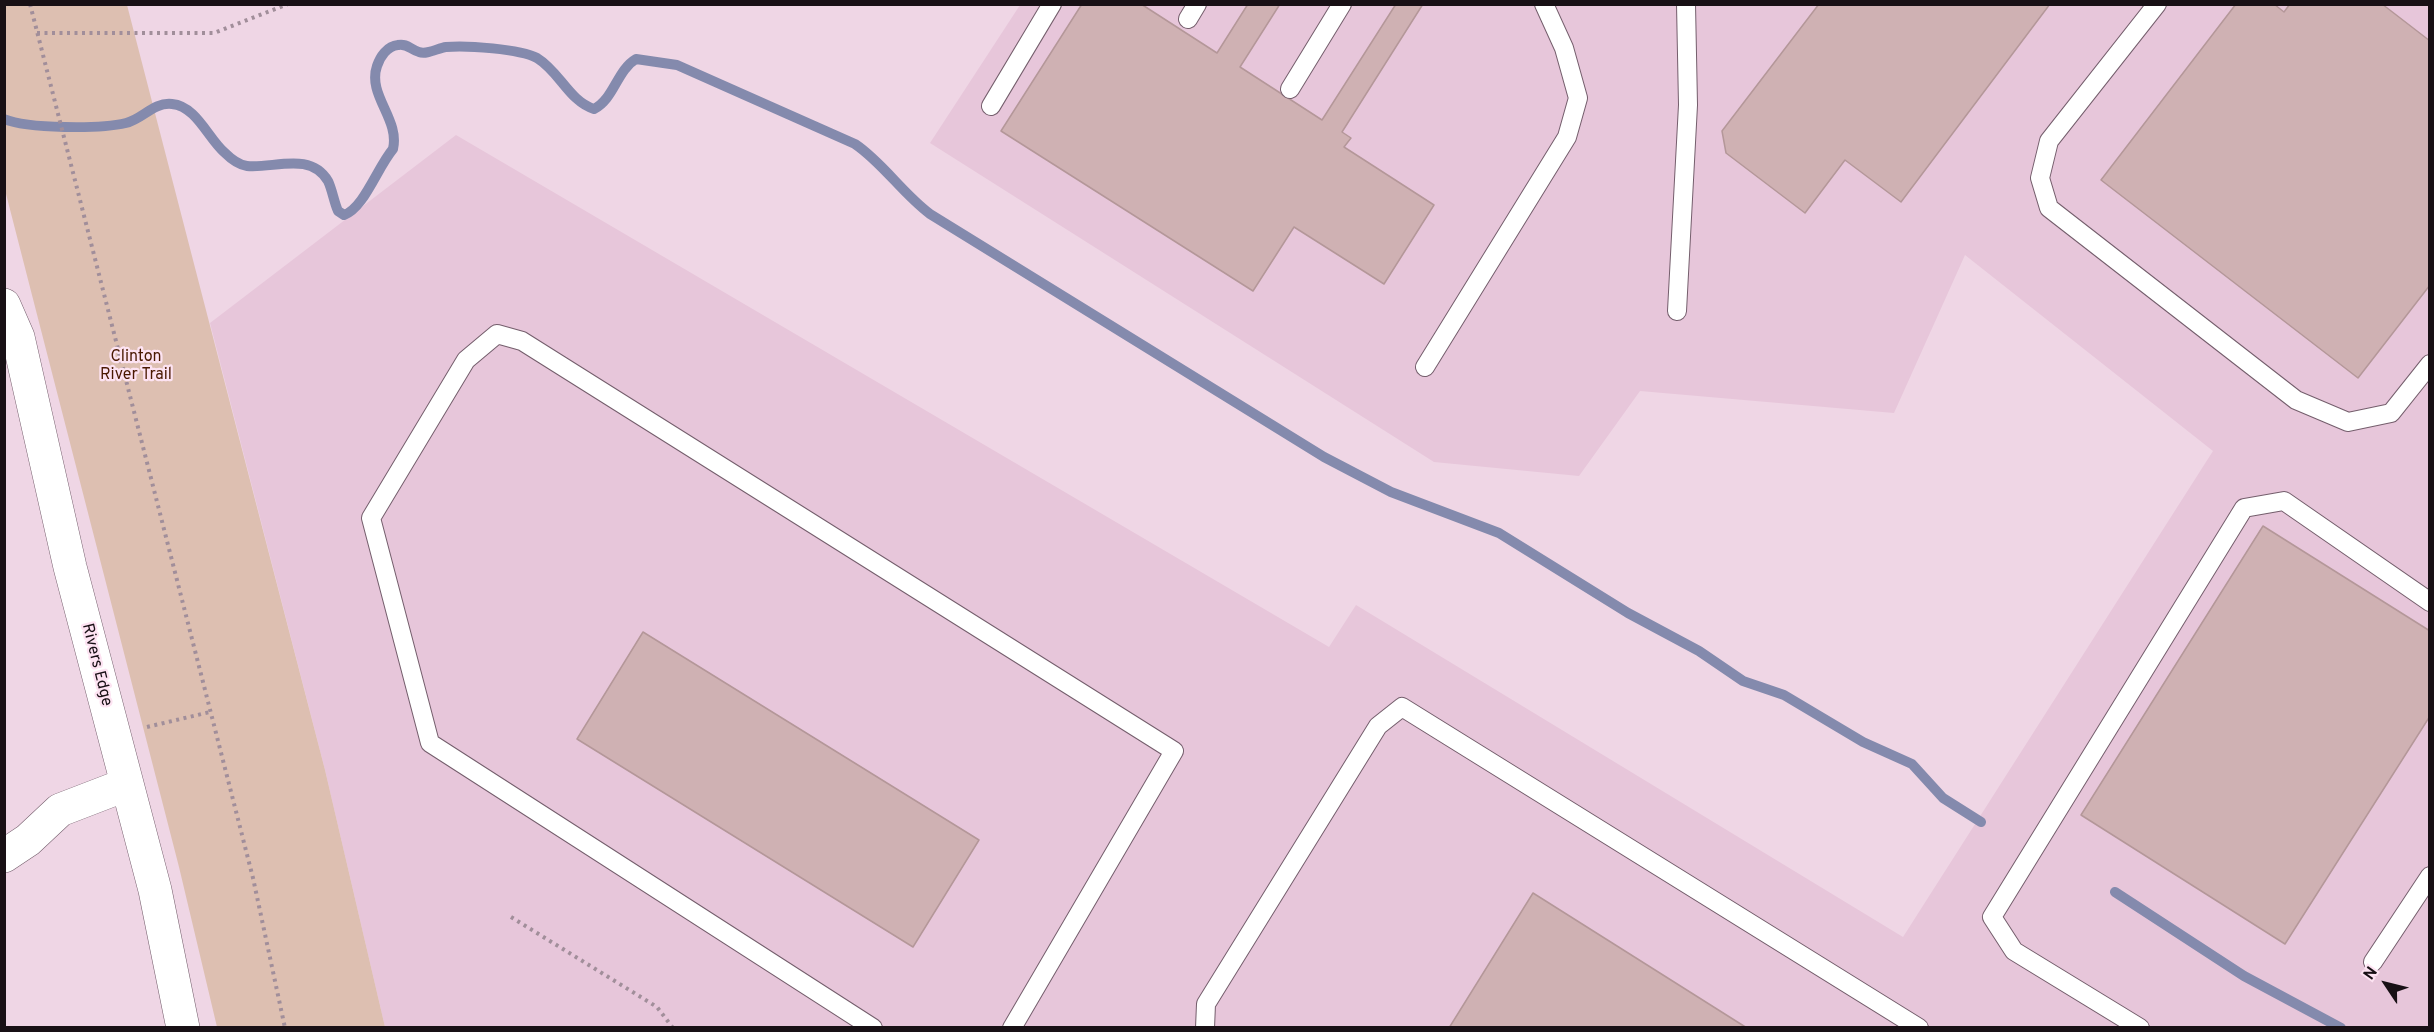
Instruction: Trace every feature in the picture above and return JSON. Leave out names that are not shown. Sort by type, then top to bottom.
[{"type":"street","name":"Rivers Edge","points":[[4,305],[18,337],[70,567],[154,890],[183,1028]]},
{"type":"street","points":[[4,856],[28,840],[60,810],[125,785]]},
{"type":"lane","points":[[992,106],[1052,4]]},
{"type":"lane","points":[[1290,88],[1342,4]]},
{"type":"lane","points":[[1425,368],[1567,137],[1578,98],[1564,48],[1544,4]]},
{"type":"lane","points":[[1677,311],[1688,105],[1686,4]]},
{"type":"lane","points":[[2157,4],[2049,141],[2040,178],[2049,208],[2296,400],[2348,422],[2391,413],[2430,364]]},
{"type":"lane","points":[[873,1028],[429,743],[371,518],[466,360],[497,334],[522,340],[1174,751],[1012,1028]]},
{"type":"lane","points":[[2140,1028],[2014,951],[1992,916],[2244,508],[2284,501],[2430,602]]},
{"type":"lane","points":[[1205,1028],[1206,1004],[1378,726],[1402,707],[1919,1028]]},
{"type":"lane","points":[[2373,962],[2430,876]]},
{"type":"path","points":[[30,4],[253,878],[285,1028]]},
{"type":"path","points":[[37,33],[214,33],[288,4]]},
{"type":"path","points":[[113,731],[160,726],[210,712]]},
{"type":"path","points":[[511,916],[657,1006],[673,1028]]},
{"type":"shaded area","points":[[1020,5],[2429,5],[2429,1027],[385,1027],[325,770],[210,323],[456,135],[1329,647],[1356,605],[1903,937],[2213,451],[1965,255],[1894,413],[1640,391],[1579,476],[1434,462],[930,143]]},
{"type":"green space","name":"Clinton River Trail","points":[[4,5],[127,5],[325,770],[385,1027],[217,1027],[179,867],[5,190]]},
{"type":"building","points":[[1082,4],[1141,4],[1217,53],[1248,4],[1280,4],[1240,67],[1322,120],[1396,4],[1423,4],[1342,132],[1351,138],[1344,147],[1434,205],[1384,284],[1294,227],[1253,291],[1001,131]]},
{"type":"building","points":[[1819,4],[2050,4],[1901,202],[1845,160],[1805,213],[1726,153],[1722,131]]},
{"type":"building","points":[[2236,4],[2274,4],[2284,12],[2290,4],[2382,4],[2430,41],[2430,285],[2358,378],[2101,180]]},
{"type":"building","points":[[2263,526],[2430,631],[2430,716],[2285,944],[2081,815]]},
{"type":"building","points":[[643,632],[979,840],[913,947],[577,739]]},
{"type":"building","points":[[1533,893],[1747,1028],[1449,1028]]},
{"type":"waterway","points":[[4,119],[30,125],[65,127],[115,125],[132,121],[165,104],[180,106],[195,116],[218,146],[241,164],[257,166],[290,163],[311,166],[328,181],[338,211],[344,215],[351,211],[364,196],[393,149],[392,127],[376,87],[375,77],[382,56],[394,46],[404,45],[422,53],[446,47],[466,47],[493,48],[529,55],[545,64],[578,100],[594,109],[606,99],[624,70],[636,59],[677,65],[855,144],[875,160],[910,197],[930,214],[1324,457],[1391,492],[1499,533],[1628,613],[1699,651],[1743,681],[1784,695],[1863,742],[1912,764],[1943,798],[1981,822]]},
{"type":"waterway","points":[[2115,892],[2244,976],[2341,1028]]}]
